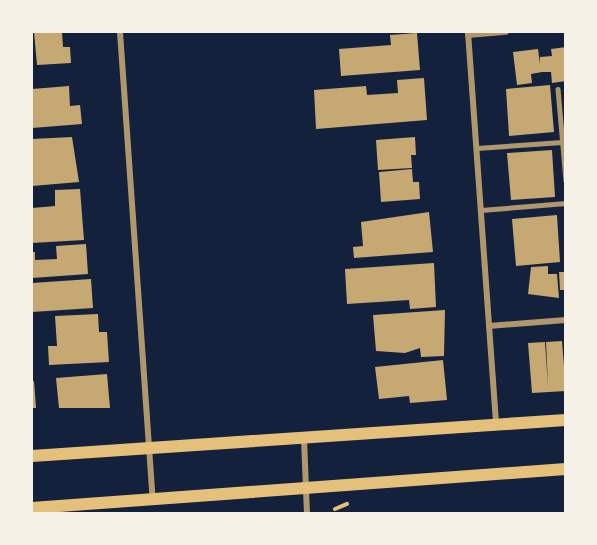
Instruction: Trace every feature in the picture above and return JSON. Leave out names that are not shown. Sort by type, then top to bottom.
[{"type":"main road","points":[[32,456],[150,450],[566,420]]},
{"type":"main road","points":[[32,508],[566,469]]},
{"type":"street","points":[[120,32],[153,499]]},
{"type":"street","points":[[496,426],[468,33],[506,32]]},
{"type":"street","points":[[489,326],[566,320]]},
{"type":"street","points":[[304,439],[307,513]]},
{"type":"lane","points":[[558,89],[566,181]]},
{"type":"lane","points":[[477,148],[562,142]]},
{"type":"lane","points":[[481,210],[566,203]]},
{"type":"building","points":[[34,32],[62,32],[63,47],[70,47],[71,63],[37,65]]},
{"type":"building","points":[[417,33],[420,70],[341,76],[339,49],[391,45],[390,35]]},
{"type":"building","points":[[566,47],[566,81],[552,83],[551,72],[542,72],[531,74],[532,83],[517,85],[513,52],[538,49],[540,64],[540,57],[552,56],[551,49]]},
{"type":"building","points":[[424,78],[427,120],[316,129],[314,90],[366,86],[367,95],[398,93],[397,80]]},
{"type":"building","points":[[550,85],[554,132],[509,136],[506,89]]},
{"type":"building","points":[[69,86],[70,106],[80,105],[82,124],[32,128],[32,89]]},
{"type":"building","points":[[72,137],[79,182],[32,186],[32,139]]},
{"type":"building","points":[[415,137],[416,155],[411,155],[412,168],[378,170],[376,140]]},
{"type":"building","points":[[552,150],[555,197],[511,200],[507,153]]},
{"type":"building","points":[[412,169],[413,182],[419,182],[420,199],[381,202],[379,172]]},
{"type":"building","points":[[80,189],[84,240],[32,243],[32,208],[55,206],[55,190]]},
{"type":"building","points":[[429,212],[433,252],[354,258],[353,247],[363,246],[361,222]]},
{"type":"building","points":[[557,215],[560,262],[516,266],[512,219]]},
{"type":"building","points":[[86,244],[88,274],[32,278],[32,252],[35,252],[35,260],[57,259],[56,246]]},
{"type":"building","points":[[434,263],[436,307],[410,309],[409,300],[347,304],[345,269]]},
{"type":"building","points":[[548,266],[548,274],[557,274],[559,298],[528,294],[531,267]]},
{"type":"building","points":[[559,272],[566,272],[566,290],[560,290]]},
{"type":"building","points":[[91,279],[93,308],[32,312],[32,283]]},
{"type":"building","points":[[445,310],[444,356],[421,357],[420,348],[405,353],[376,351],[373,315]]},
{"type":"building","points":[[98,314],[99,332],[107,332],[109,362],[49,365],[48,346],[57,346],[55,316]]},
{"type":"building","points":[[562,341],[566,391],[532,393],[528,343],[545,342],[548,386],[546,342]]},
{"type":"building","points":[[443,360],[447,400],[410,403],[409,396],[379,399],[375,367]]},
{"type":"building","points":[[107,374],[110,408],[59,408],[56,378]]},
{"type":"building","points":[[32,381],[34,381],[36,408],[32,408]]}]
